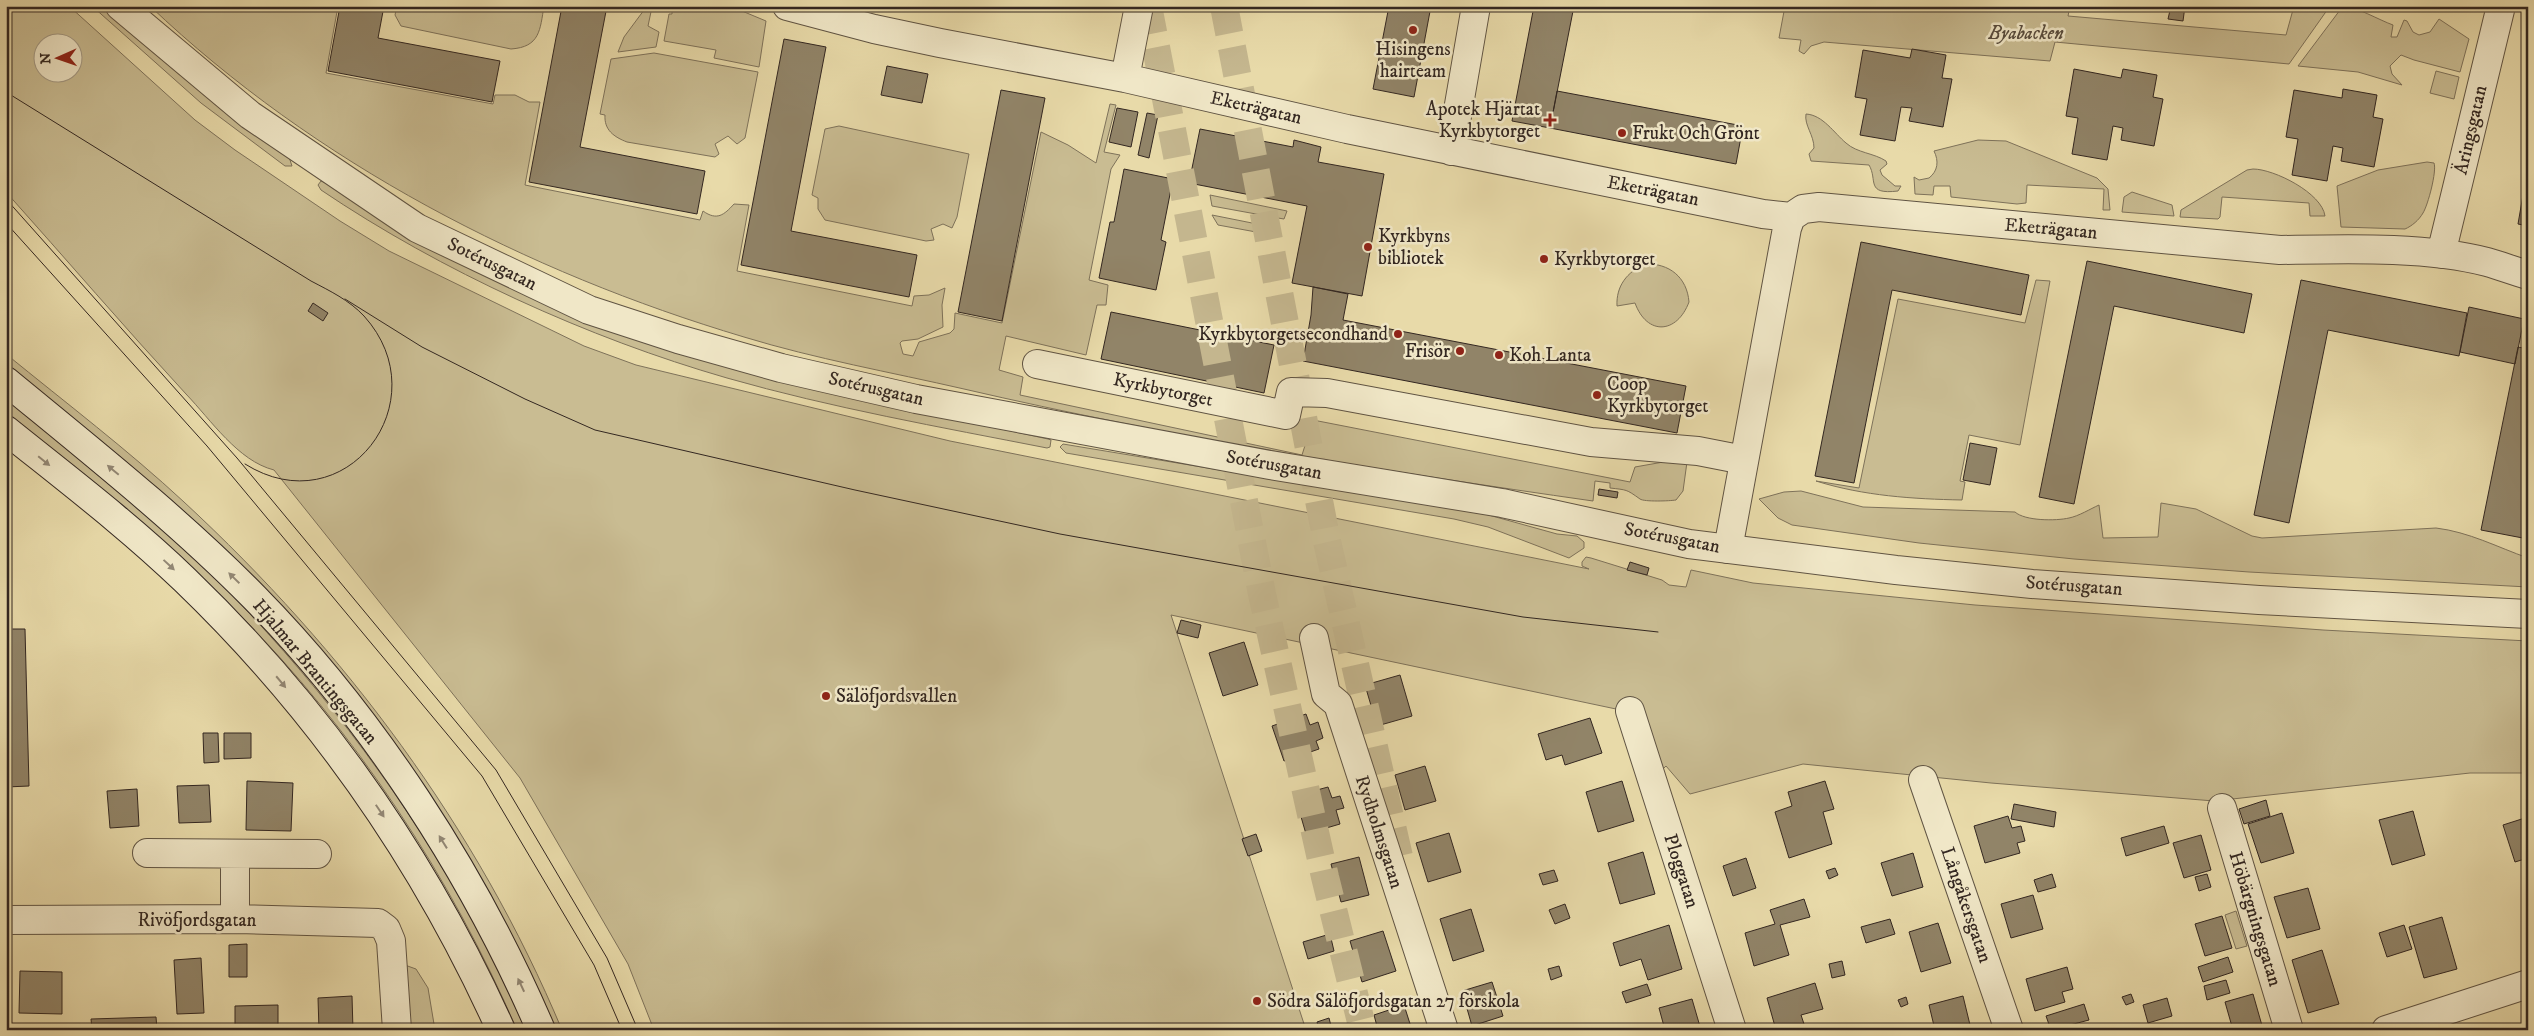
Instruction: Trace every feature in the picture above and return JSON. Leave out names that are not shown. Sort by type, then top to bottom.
[{"type":"street","name":"Sotérusgatan","points":[[120,6],[250,115],[417,228],[513,275],[598,313],[678,339],[772,365],[916,399],[1288,468],[1502,503],[1689,544],[2032,584],[2259,600],[2528,614]]},
{"type":"street","name":"Eketrägatan","points":[[787,6],[931,41],[1125,78],[1451,151],[1791,217],[1803,209],[1819,207],[2280,250],[2334,249],[2440,254],[2487,262],[2528,275]]},
{"type":"street","points":[[1125,78],[1139,6]]},
{"type":"street","points":[[1451,151],[1476,6]]},
{"type":"street","name":"Äringsgatan","points":[[2440,254],[2501,6]]},
{"type":"street","points":[[1728,549],[1787,228],[1791,217]]},
{"type":"street","name":"Kyrkbytorget","points":[[1037,364],[1286,415],[1290,392],[1326,393],[1591,442],[1698,451],[1744,460]]},
{"type":"street","name":"Hjalmar Brantingsgatan","points":[[6,381],[189,534],[255,598],[317,668],[376,742],[450,854],[498,939],[540,1030]]},
{"type":"street","name":"Hjalmar Brantingsgatan","points":[[6,430],[114,517],[184,580],[250,646],[298,703],[367,793],[418,871],[464,953],[501,1030]]},
{"type":"street","name":"Rydholmsgatan","points":[[1314,638],[1326,694],[1338,704],[1444,1030]]},
{"type":"street","name":"Ploggatan","points":[[1630,711],[1732,1030]]},
{"type":"street","name":"Långåkersgatan","points":[[1923,780],[2009,1030]]},
{"type":"street","name":"Höbärgningsgatan","points":[[2222,808],[2289,1030]]},
{"type":"street","points":[[147,854],[317,854]]},
{"type":"street","points":[[235,919],[236,855]]},
{"type":"street","name":"Rivöfjordsgatan","points":[[6,920],[235,919],[378,923],[386,929],[391,941],[397,1030]]},
{"type":"street","points":[[2386,1030],[2528,984]]},
{"type":"green space","points":[[6,6],[69,6],[195,120],[235,150],[340,221],[389,251],[584,346],[636,365],[950,441],[1589,569],[1582,566],[1582,562],[1586,557],[1591,558],[1662,580],[1669,585],[1686,587],[1691,570],[1753,583],[1975,605],[2323,630],[2528,641],[2528,773],[2470,773],[2214,801],[1991,783],[1803,764],[1690,794],[1666,766],[1661,771],[1646,744],[1616,709],[1171,615],[1306,1030],[654,1030],[628,964],[520,778],[274,470],[261,465],[237,449],[6,192]]},
{"type":"green space","points":[[92,6],[107,6],[289,157],[292,166],[285,166],[201,103]]},
{"type":"green space","points":[[150,6],[338,6],[326,73],[493,104],[495,95],[515,95],[529,102],[540,102],[525,185],[700,220],[703,211],[716,216],[723,214],[734,204],[749,205],[737,271],[912,306],[914,296],[929,295],[945,288],[942,305],[943,327],[918,339],[902,341],[900,343],[903,354],[913,356],[919,342],[950,333],[954,329],[955,313],[1002,323],[1041,132],[1068,145],[1096,163],[1110,104],[1116,105],[1104,152],[1120,155],[1111,169],[1089,280],[1108,285],[1106,305],[1097,305],[1086,355],[1006,336],[999,370],[1023,377],[1020,395],[1302,455],[1313,420],[1630,482],[1635,467],[1669,461],[1687,462],[1683,491],[1676,500],[1646,501],[1632,493],[1610,488],[1610,483],[1595,481],[1593,501],[1435,478],[1277,452],[1120,423],[826,359],[744,337],[663,311],[582,280],[504,245],[427,206],[353,163],[282,115],[214,63]]},
{"type":"green space","points":[[397,6],[544,6],[537,36],[528,45],[511,49],[401,26],[395,15]]},
{"type":"green space","points":[[647,6],[730,6],[766,21],[759,67],[714,58],[716,50],[664,41],[669,14],[672,14],[672,10],[652,7],[648,26],[659,32],[656,47],[618,52],[624,37]]},
{"type":"green space","name":"Byabacken","points":[[1785,6],[2070,6],[2068,16],[2286,35],[2294,6],[2330,6],[2289,64],[2055,42],[2050,61],[1824,42],[1811,46],[1804,54],[1799,51],[1801,40],[1779,38]]},
{"type":"green space","points":[[2343,6],[2393,25],[2391,37],[2397,37],[2404,20],[2407,21],[2413,32],[2419,35],[2430,32],[2439,19],[2469,39],[2460,72],[2401,55],[2390,66],[2392,74],[2402,85],[2358,72],[2298,66]]},
{"type":"green space","points":[[654,53],[758,72],[745,138],[737,144],[728,136],[715,144],[719,154],[715,157],[627,142],[611,132],[606,125],[605,115],[600,114],[611,59]]},
{"type":"green space","points":[[2436,71],[2459,77],[2454,99],[2430,93]]},
{"type":"green space","points":[[1806,114],[1823,121],[1850,146],[1886,161],[1887,164],[1880,170],[1882,175],[1895,186],[1901,186],[1898,191],[1881,191],[1877,188],[1869,165],[1811,161],[1809,154],[1814,148],[1814,143],[1806,122]]},
{"type":"green space","points":[[839,126],[969,154],[957,217],[952,228],[943,224],[931,229],[934,240],[926,241],[825,220],[818,209],[818,198],[812,195],[825,129]]},
{"type":"green space","points":[[1978,140],[2006,141],[2097,178],[2108,189],[2110,210],[2103,210],[2104,189],[2027,185],[2026,203],[2017,204],[1951,197],[1950,186],[1934,186],[1933,195],[1915,194],[1914,177],[1919,180],[1929,178],[1936,169],[1937,158],[1934,151]]},
{"type":"green space","points":[[2427,162],[2434,163],[2435,167],[2432,188],[2423,213],[2413,224],[2405,229],[2341,227],[2337,186],[2378,170]]},
{"type":"green space","points":[[2253,169],[2273,173],[2296,184],[2315,199],[2322,207],[2325,216],[2310,216],[2309,203],[2222,197],[2220,217],[2218,219],[2180,217],[2181,210],[2247,170]]},
{"type":"green space","points":[[321,181],[774,380],[1048,439],[1051,440],[1050,447],[1047,448],[926,425],[806,399],[727,378],[622,343],[569,322],[466,275],[367,220],[321,190],[318,185]]},
{"type":"green space","points":[[2132,192],[2172,205],[2174,216],[2122,212],[2124,197]]},
{"type":"green space","points":[[1210,195],[1287,211],[1284,219],[1212,206]]},
{"type":"green space","points":[[1212,215],[1277,228],[1267,234],[1218,225]]},
{"type":"green space","points":[[1645,264],[1654,264],[1669,269],[1685,285],[1689,302],[1684,313],[1670,325],[1654,326],[1640,314],[1635,303],[1617,306],[1618,292],[1624,280],[1633,271]]},
{"type":"green space","points":[[2036,280],[2050,281],[2020,445],[1969,435],[1960,481],[1965,482],[1962,500],[1889,496],[1852,490],[1816,481],[1859,488],[1898,299],[2025,323]]},
{"type":"green space","points":[[6,354],[119,445],[184,502],[243,559],[299,619],[352,681],[402,746],[447,813],[490,883],[528,955],[562,1030],[555,1030],[531,975],[499,912],[249,573],[160,492],[6,364]]},
{"type":"green space","points":[[6,397],[102,476],[196,559],[267,632],[301,671],[333,710],[394,792],[449,878],[499,972],[526,1030],[517,1030],[491,973],[431,862],[360,756],[321,706],[280,658],[210,585],[124,509],[6,412]]},
{"type":"green space","points":[[1063,444],[1485,514],[1557,534],[1577,536],[1584,542],[1584,548],[1569,558],[1488,527],[1454,519],[1066,453],[1060,447]]},
{"type":"green space","points":[[1801,491],[1863,507],[2015,512],[2026,517],[2041,520],[2069,518],[2099,505],[2103,538],[2158,537],[2161,503],[2196,509],[2252,536],[2262,538],[2436,528],[2471,536],[2528,558],[2528,587],[2249,572],[2074,559],[1919,543],[1792,525],[1778,518],[1759,499],[1784,492]]},
{"type":"green space","points":[[2236,911],[2247,946],[2236,949],[2225,915]]},
{"type":"green space","points":[[402,964],[416,969],[428,988],[435,1030],[407,1030]]},
{"type":"building","points":[[340,6],[384,6],[378,38],[500,61],[492,102],[328,71]]},
{"type":"building","points":[[562,6],[607,6],[580,147],[705,171],[697,214],[529,182]]},
{"type":"building","points":[[1389,6],[1431,6],[1414,97],[1373,89]]},
{"type":"building","points":[[1534,6],[1574,6],[1550,128],[1512,121]]},
{"type":"building","points":[[2171,6],[2185,6],[2183,21],[2168,19]]},
{"type":"building","points":[[784,39],[826,47],[791,231],[917,255],[909,297],[741,265]]},
{"type":"building","points":[[1912,49],[1946,55],[1942,78],[1952,79],[1943,127],[1909,121],[1912,108],[1901,107],[1895,141],[1860,135],[1867,99],[1855,97],[1863,50],[1910,58]]},
{"type":"building","points":[[887,66],[928,74],[922,103],[881,95]]},
{"type":"building","points":[[2074,69],[2121,78],[2123,69],[2157,75],[2153,97],[2163,99],[2154,146],[2121,140],[2123,128],[2113,126],[2107,160],[2072,154],[2078,118],[2066,116]]},
{"type":"building","points":[[2343,89],[2377,95],[2373,117],[2383,119],[2374,167],[2341,161],[2343,148],[2333,146],[2327,181],[2292,175],[2298,139],[2286,137],[2294,90],[2342,98]]},
{"type":"building","points":[[1001,90],[1045,98],[1002,321],[958,312]]},
{"type":"building","points":[[1557,91],[1743,126],[1736,164],[1550,128]]},
{"type":"building","points":[[1117,108],[1138,112],[1131,147],[1109,142]]},
{"type":"building","points":[[1147,113],[1158,115],[1149,158],[1138,155]]},
{"type":"building","points":[[1200,129],[1293,147],[1294,140],[1321,147],[1318,162],[1384,174],[1362,296],[1292,283],[1307,206],[1189,183]]},
{"type":"building","points":[[2528,166],[2528,226],[2518,224]]},
{"type":"building","points":[[1124,169],[1173,179],[1161,240],[1166,242],[1156,290],[1099,278],[1110,222],[1114,222]]},
{"type":"building","points":[[1861,242],[2029,275],[2021,315],[1892,290],[1854,483],[1815,476]]},
{"type":"building","points":[[2087,261],[2252,294],[2244,333],[2114,306],[2074,504],[2039,497]]},
{"type":"building","points":[[2301,280],[2467,313],[2459,356],[2328,330],[2289,523],[2254,515]]},
{"type":"building","points":[[1313,287],[1348,294],[1343,320],[1686,386],[1677,433],[1303,361],[1311,315]]},
{"type":"building","points":[[313,303],[328,313],[323,321],[308,311]]},
{"type":"building","points":[[2469,307],[2524,319],[2515,364],[2460,352]]},
{"type":"building","points":[[1111,312],[1274,345],[1264,393],[1101,359]]},
{"type":"building","points":[[2518,347],[2528,349],[2528,539],[2481,530]]},
{"type":"building","points":[[1970,443],[1997,448],[1990,485],[1963,480]]},
{"type":"building","points":[[1599,489],[1618,492],[1617,498],[1598,495]]},
{"type":"building","points":[[1630,562],[1649,568],[1647,575],[1627,570]]},
{"type":"building","points":[[1181,620],[1201,625],[1198,638],[1177,633]]},
{"type":"building","points":[[6,629],[25,629],[29,786],[6,787]]},
{"type":"building","points":[[1244,642],[1258,685],[1223,696],[1209,653]]},
{"type":"building","points":[[1400,675],[1412,716],[1377,726],[1365,685]]},
{"type":"building","points":[[1306,714],[1310,725],[1318,722],[1323,738],[1316,741],[1319,749],[1284,761],[1272,726]]},
{"type":"building","points":[[1590,718],[1602,753],[1565,765],[1562,755],[1546,760],[1538,734]]},
{"type":"building","points":[[203,733],[218,733],[219,762],[204,763]]},
{"type":"building","points":[[224,733],[251,733],[251,758],[224,759]]},
{"type":"building","points":[[1425,766],[1436,801],[1405,810],[1395,775]]},
{"type":"building","points":[[247,781],[293,783],[291,831],[246,830]]},
{"type":"building","points":[[1622,781],[1634,821],[1598,832],[1586,792]]},
{"type":"building","points":[[1825,781],[1834,809],[1823,812],[1832,844],[1789,858],[1775,812],[1792,806],[1788,792]]},
{"type":"building","points":[[209,785],[211,822],[179,823],[177,786]]},
{"type":"building","points":[[1328,787],[1332,798],[1340,796],[1344,808],[1336,810],[1340,824],[1306,834],[1295,796]]},
{"type":"building","points":[[137,789],[139,826],[110,828],[107,791]]},
{"type":"building","points":[[2266,800],[2270,816],[2244,824],[2239,809]]},
{"type":"building","points":[[2014,804],[2056,812],[2054,827],[2011,819]]},
{"type":"building","points":[[2413,811],[2425,855],[2392,865],[2379,820]]},
{"type":"building","points":[[2282,813],[2294,853],[2261,863],[2248,824]]},
{"type":"building","points":[[2008,816],[2012,828],[2021,826],[2025,841],[2017,843],[2020,853],[1985,863],[1974,826]]},
{"type":"building","points":[[2528,817],[2528,858],[2515,862],[2503,825]]},
{"type":"building","points":[[2164,826],[2169,843],[2126,856],[2121,838]]},
{"type":"building","points":[[1449,833],[1461,872],[1428,882],[1416,843]]},
{"type":"building","points":[[1256,834],[1262,851],[1248,856],[1242,839]]},
{"type":"building","points":[[2201,835],[2211,870],[2184,878],[2173,843]]},
{"type":"building","points":[[1643,852],[1655,894],[1620,904],[1608,863]]},
{"type":"building","points":[[1913,853],[1923,887],[1892,896],[1881,863]]},
{"type":"building","points":[[1359,857],[1369,895],[1341,902],[1331,864]]},
{"type":"building","points":[[1746,858],[1756,888],[1733,896],[1723,866]]},
{"type":"building","points":[[1835,868],[1838,875],[1829,879],[1826,871]]},
{"type":"building","points":[[1554,870],[1558,881],[1543,885],[1539,874]]},
{"type":"building","points":[[2052,874],[2056,887],[2038,892],[2034,880]]},
{"type":"building","points":[[2207,874],[2211,887],[2199,891],[2195,877]]},
{"type":"building","points":[[2308,888],[2320,929],[2287,938],[2274,897]]},
{"type":"building","points":[[2033,895],[2043,929],[2011,938],[2001,904]]},
{"type":"building","points":[[1804,899],[1810,917],[1780,925],[1789,955],[1754,966],[1745,933],[1775,924],[1770,910]]},
{"type":"building","points":[[1565,904],[1570,918],[1555,924],[1549,910]]},
{"type":"building","points":[[1471,909],[1484,951],[1453,961],[1440,919]]},
{"type":"building","points":[[2222,916],[2232,948],[2205,956],[2195,924]]},
{"type":"building","points":[[2442,917],[2457,969],[2424,978],[2409,927]]},
{"type":"building","points":[[1890,919],[1895,934],[1866,943],[1861,927]]},
{"type":"building","points":[[1938,923],[1951,963],[1921,972],[1909,932]]},
{"type":"building","points":[[1669,925],[1682,969],[1648,980],[1641,959],[1620,966],[1613,943]]},
{"type":"building","points":[[2404,925],[2412,949],[2387,957],[2379,933]]},
{"type":"building","points":[[1383,931],[1396,971],[1362,982],[1350,941]]},
{"type":"building","points":[[1330,934],[1334,951],[1308,959],[1303,942]]},
{"type":"building","points":[[247,944],[247,977],[229,977],[229,945]]},
{"type":"building","points":[[2322,950],[2339,1004],[2308,1013],[2292,960]]},
{"type":"building","points":[[2228,957],[2233,972],[2203,982],[2198,967]]},
{"type":"building","points":[[201,958],[204,1013],[177,1014],[174,960]]},
{"type":"building","points":[[1842,961],[1845,975],[1832,978],[1829,964]]},
{"type":"building","points":[[1559,966],[1562,976],[1551,980],[1548,969]]},
{"type":"building","points":[[2067,967],[2073,989],[2062,992],[2065,1002],[2035,1011],[2026,979]]},
{"type":"building","points":[[20,971],[62,972],[62,1014],[19,1013]]},
{"type":"building","points":[[2226,980],[2230,993],[2207,1000],[2204,986]]},
{"type":"building","points":[[1492,982],[1503,1016],[1472,1026],[1462,991]]},
{"type":"building","points":[[1815,983],[1823,1009],[1801,1015],[1805,1027],[1795,1030],[1776,1030],[1767,998]]},
{"type":"building","points":[[1647,984],[1651,995],[1626,1003],[1622,992]]},
{"type":"building","points":[[2131,994],[2134,1002],[2126,1005],[2122,997]]},
{"type":"building","points":[[2253,994],[2263,1029],[2233,1030],[2225,1002]]},
{"type":"building","points":[[352,996],[353,1030],[319,1030],[318,998]]},
{"type":"building","points":[[1963,996],[1971,1029],[1935,1030],[1929,1005]]},
{"type":"building","points":[[1906,997],[1908,1004],[1901,1007],[1898,1000]]},
{"type":"building","points":[[2167,998],[2172,1016],[2148,1023],[2143,1005]]},
{"type":"building","points":[[1692,999],[1701,1030],[1665,1030],[1659,1008]]},
{"type":"building","points":[[2084,1004],[2089,1020],[2051,1030],[2046,1016]]},
{"type":"building","points":[[278,1005],[278,1030],[235,1030],[235,1006]]},
{"type":"building","points":[[1404,1005],[1412,1030],[1378,1030],[1374,1015]]},
{"type":"building","points":[[156,1017],[157,1030],[92,1030],[91,1019]]},
{"type":"building","points":[[1329,1018],[1332,1030],[1319,1030],[1317,1022]]},
{"type":"building","points":[[2087,1025],[2088,1030],[2071,1030]]},
{"type":"tunnel","points":[[1148,6],[1262,594],[1325,877],[1363,1030]]},
{"type":"tunnel","points":[[1224,6],[1326,537],[1400,861]]},
{"type":"tram line","points":[[6,92],[311,281],[339,296],[364,316],[385,349],[392,384],[387,417],[371,446],[347,467],[317,479],[282,479],[245,464]]},
{"type":"tram line","points":[[6,199],[237,458],[496,770],[607,958],[638,1030]]},
{"type":"tram line","points":[[6,223],[207,446],[482,776],[594,965],[622,1030]]},
{"type":"tram line","points":[[345,299],[422,347],[525,399],[595,430],[855,490],[1060,534],[1523,617],[1658,632]]},
{"type":"place","name":"Hisingens hairteam","points":[[1413,30]]},
{"type":"place","name":"Apotek Hjärtat Kyrkbytorget","points":[[1550,120]]},
{"type":"place","name":"Frukt Och Grönt","points":[[1622,133]]},
{"type":"place","name":"Kyrkbyns bibliotek","points":[[1368,247]]},
{"type":"place","name":"Kyrkbytorget","points":[[1544,259]]},
{"type":"place","name":"Kyrkbytorgetsecondhand","points":[[1398,334]]},
{"type":"place","name":"Frisör","points":[[1460,351]]},
{"type":"place","name":"Koh Lanta","points":[[1499,355]]},
{"type":"place","name":"Coop Kyrkbytorget","points":[[1597,395]]},
{"type":"place","name":"Sälöfjordsvallen","points":[[826,696]]},
{"type":"place","name":"Södra Sälöfjordsgatan 27 förskola","points":[[1257,1001]]}]
